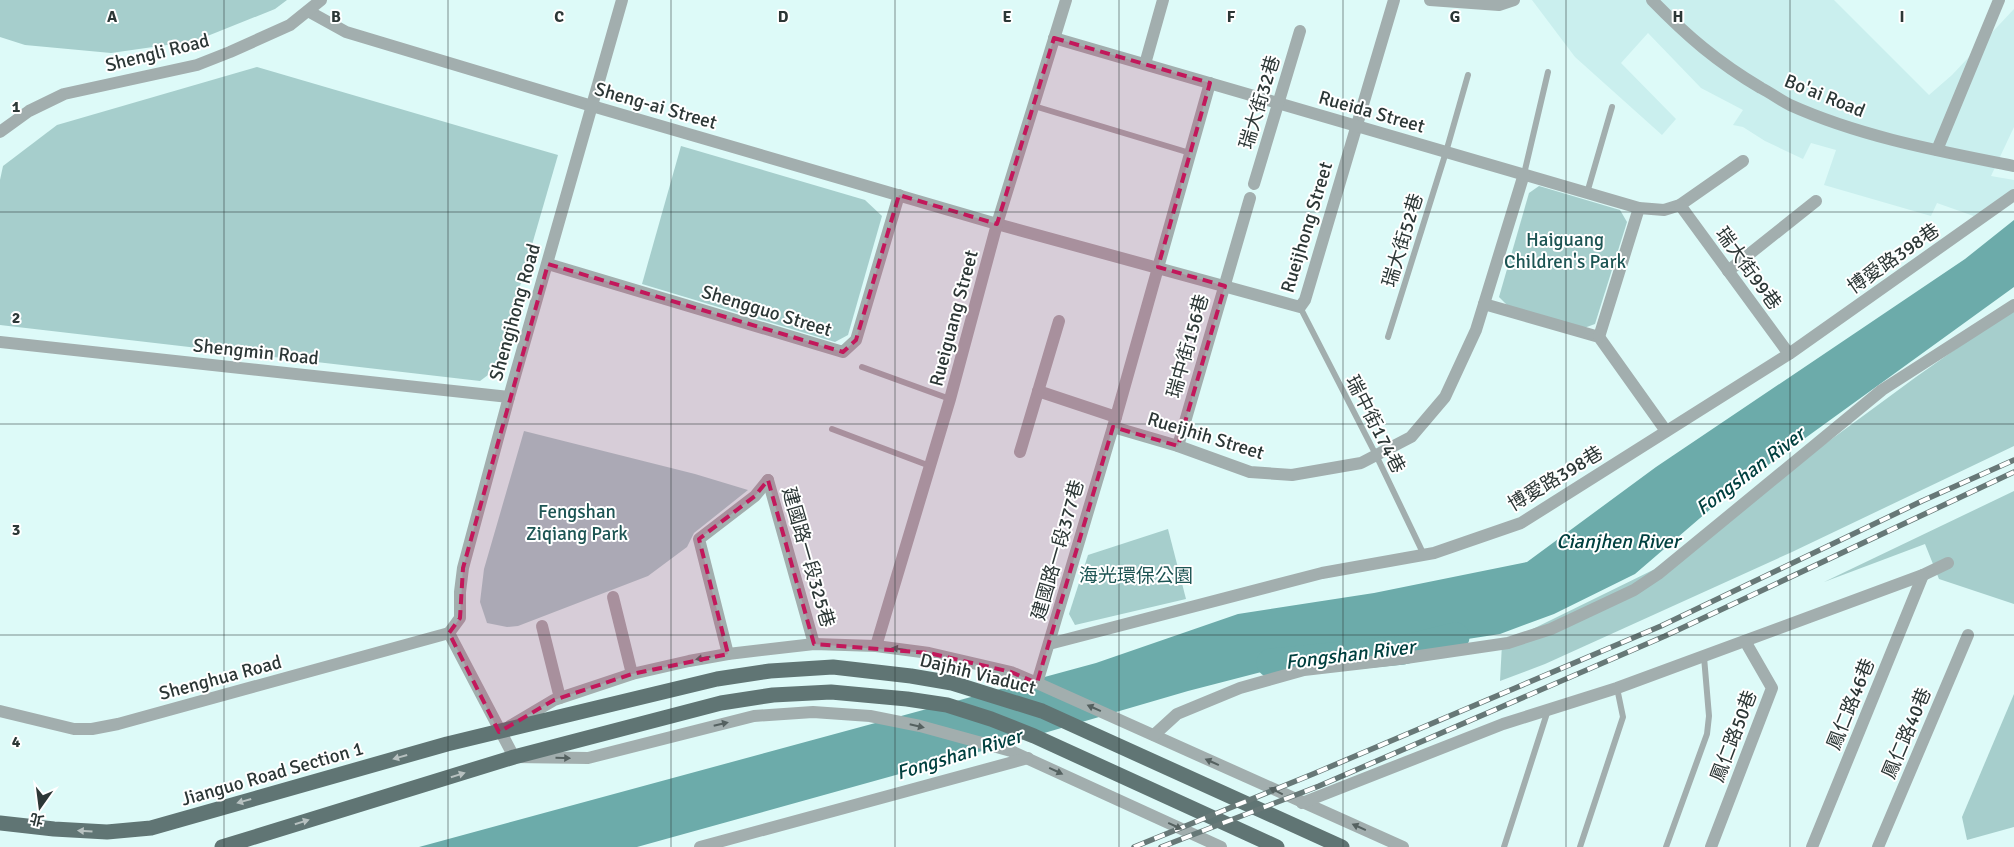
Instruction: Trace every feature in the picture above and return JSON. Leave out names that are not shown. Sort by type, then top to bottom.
[{"type":"main road","name":"Dajhih Viaduct","points":[[551,720],[717,678],[770,671],[833,667],[911,676],[952,683],[1042,711],[1342,847]]},
{"type":"main road","name":"Dajhih Viaduct","points":[[514,758],[559,744],[721,703],[773,695],[831,692],[906,699],[948,705],[991,718],[1277,847]]},
{"type":"main road","name":"Jianguo Road Section 1","points":[[0,823],[106,832],[151,828],[447,744],[551,720]]},
{"type":"main road","points":[[222,847],[514,758]]},
{"type":"street","name":"Shengli Road","points":[[0,132],[29,110],[64,94],[197,65],[230,52],[290,24],[320,0]]},
{"type":"street","name":"Shengjhong Road","points":[[449,634],[460,618],[460,592],[463,568],[508,397],[548,264],[622,0]]},
{"type":"street","name":"Rueiguang Street","points":[[876,646],[950,399],[997,224],[1066,0]]},
{"type":"street","points":[[1146,64],[1163,0]]},
{"type":"street","name":"Rueijhong Street","points":[[997,224],[1300,307],[1305,300],[1394,0]]},
{"type":"street","points":[[1430,0],[1499,5],[1514,0]]},
{"type":"street","name":"Bo'ai Road","points":[[1652,0],[1685,34],[1732,71],[1790,105],[1852,128],[1937,150],[2014,166]]},
{"type":"street","points":[[1937,150],[1998,0]]},
{"type":"street","name":"Sheng-ai Street","points":[[308,10],[346,32],[997,224]]},
{"type":"street","name":"瑞大街32巷","points":[[1254,184],[1300,31]]},
{"type":"street","name":"Rueida Street","points":[[1054,38],[1639,208],[1664,210],[1680,205]]},
{"type":"street","points":[[1114,422],[1210,82]]},
{"type":"street","points":[[1680,205],[1743,162]]},
{"type":"street","name":"Rueijhih Street","points":[[1038,391],[1114,422],[1250,472],[1292,475],[1361,463],[1411,437],[1445,397],[1476,330],[1524,174]]},
{"type":"street","name":"Shengguo Street","points":[[548,264],[843,352],[856,340],[899,195]]},
{"type":"street","name":"博愛路398巷","points":[[1049,644],[1322,573],[1424,555],[1522,522],[1789,354],[2014,195]]},
{"type":"street","name":"瑞中街156巷","points":[[1178,446],[1250,198]]},
{"type":"street","points":[[1728,271],[1816,201]]},
{"type":"street","name":"瑞大街99巷","points":[[1680,205],[1789,354]]},
{"type":"street","points":[[1599,337],[1639,208]]},
{"type":"street","points":[[1484,304],[1599,337],[1666,431]]},
{"type":"street","points":[[1154,735],[1177,714],[1240,688],[1304,670],[1398,660],[1508,643],[1551,628],[1634,590],[1658,574],[1882,390],[2014,305]]},
{"type":"street","points":[[1020,452],[1059,321]]},
{"type":"street","name":"Shengmin Road","points":[[0,342],[508,397]]},
{"type":"street","name":"建國路一段377巷","points":[[1042,685],[1049,644],[1114,422]]},
{"type":"street","name":"建國路一段325巷","points":[[728,654],[699,538],[755,496],[768,480],[814,644]]},
{"type":"street","points":[[1299,801],[1503,724],[1617,688],[1704,657],[1923,575],[1948,563]]},
{"type":"street","name":"鳳仁路46巷","points":[[1812,847],[1923,575]]},
{"type":"street","points":[[613,597],[632,674]]},
{"type":"street","points":[[542,626],[560,698]]},
{"type":"street","points":[[449,634],[514,758],[588,758],[754,716],[813,712],[870,716],[920,726],[1012,751],[1217,845]]},
{"type":"street","name":"Shenghua Road","points":[[0,711],[74,729],[92,729],[118,724],[449,634]]},
{"type":"street","name":"鳳仁路40巷","points":[[1878,847],[1968,634]]},
{"type":"street","name":"鳳仁路50巷","points":[[1711,847],[1772,688],[1745,641]]},
{"type":"street","points":[[500,732],[554,700],[632,674],[728,654],[814,644],[876,646],[938,655],[1011,672],[1403,847]]},
{"type":"street","points":[[700,847],[1028,758]]},
{"type":"lane","points":[[1524,174],[1548,72]]},
{"type":"lane","name":"瑞大街52巷","points":[[1388,336],[1446,152],[1468,75]]},
{"type":"lane","points":[[1034,106],[1190,153]]},
{"type":"lane","points":[[1586,193],[1612,107]]},
{"type":"lane","name":"瑞中街174巷","points":[[1300,307],[1376,455],[1424,555]]},
{"type":"lane","points":[[862,367],[950,399]]},
{"type":"lane","points":[[832,429],[930,466]]},
{"type":"lane","points":[[1666,847],[1707,734],[1710,716],[1704,657]]},
{"type":"lane","points":[[1580,847],[1623,717],[1617,688]]},
{"type":"lane","points":[[1504,847],[1548,710]]},
{"type":"highlighted area","points":[[1054,38],[1210,83],[1158,267],[1225,286],[1178,446],[1113,427],[1037,683],[1011,672],[929,653],[814,644],[768,480],[755,496],[699,539],[728,654],[632,674],[554,700],[499,732],[449,633],[460,618],[463,568],[548,264],[843,352],[856,340],[899,195],[997,224]]},
{"type":"shaded area","points":[[1532,0],[1834,0],[1929,95],[1952,75],[2014,9],[2014,127],[1991,176],[2014,180],[2014,190],[1982,219],[1937,203],[1931,216],[1824,185],[1836,150],[1811,143],[1803,159],[1765,141],[1743,127],[1733,125],[1743,110],[1701,88],[1648,33],[1621,63],[1676,119],[1662,135],[1575,57]]},
{"type":"green space","points":[[0,0],[287,0],[275,9],[195,41],[111,53],[25,45],[0,37]]},
{"type":"green space","points":[[257,67],[558,155],[496,369],[480,381],[0,325],[0,180],[3,166],[57,125]]},
{"type":"green space","points":[[681,146],[865,200],[882,216],[848,335],[835,342],[642,284]]},
{"type":"green space","name":"Haiguang Children's Park","points":[[1539,186],[1620,210],[1627,222],[1595,324],[1584,328],[1508,306],[1499,297],[1529,193]]},
{"type":"green space","points":[[2014,308],[2014,446],[1792,552],[1545,664],[1500,681],[1502,644],[1655,569],[1916,377]]},
{"type":"green space","name":"Fengshan Ziqiang Park","points":[[524,431],[695,474],[748,490],[694,533],[687,547],[648,576],[518,626],[507,627],[487,623],[480,602],[484,569]]},
{"type":"green space","points":[[2014,491],[2014,604],[1939,579],[1925,544],[1824,582]]},
{"type":"green space","name":"海光環保公園","points":[[1168,529],[1186,599],[1075,625],[1069,614],[1088,555]]},
{"type":"green space","points":[[2014,694],[2014,827],[1967,840],[1962,817]]},
{"type":"water","name":"Cianjhen River","points":[[2014,220],[2014,287],[1728,494],[1635,574],[1554,614],[1500,634],[1422,646],[1354,648],[1188,691],[1000,746],[637,847],[419,847],[1096,663],[1238,614],[1374,593],[1527,562],[1656,467],[1965,259]]},
{"type":"waterway","name":"Fongshan River","points":[[1271,663],[1403,650],[1455,637]]},
{"type":"railway","points":[[1134,847],[1313,774],[1661,626],[1922,501],[2014,460]]},
{"type":"railway","points":[[1161,847],[1319,786],[1665,636],[2014,472]]}]
